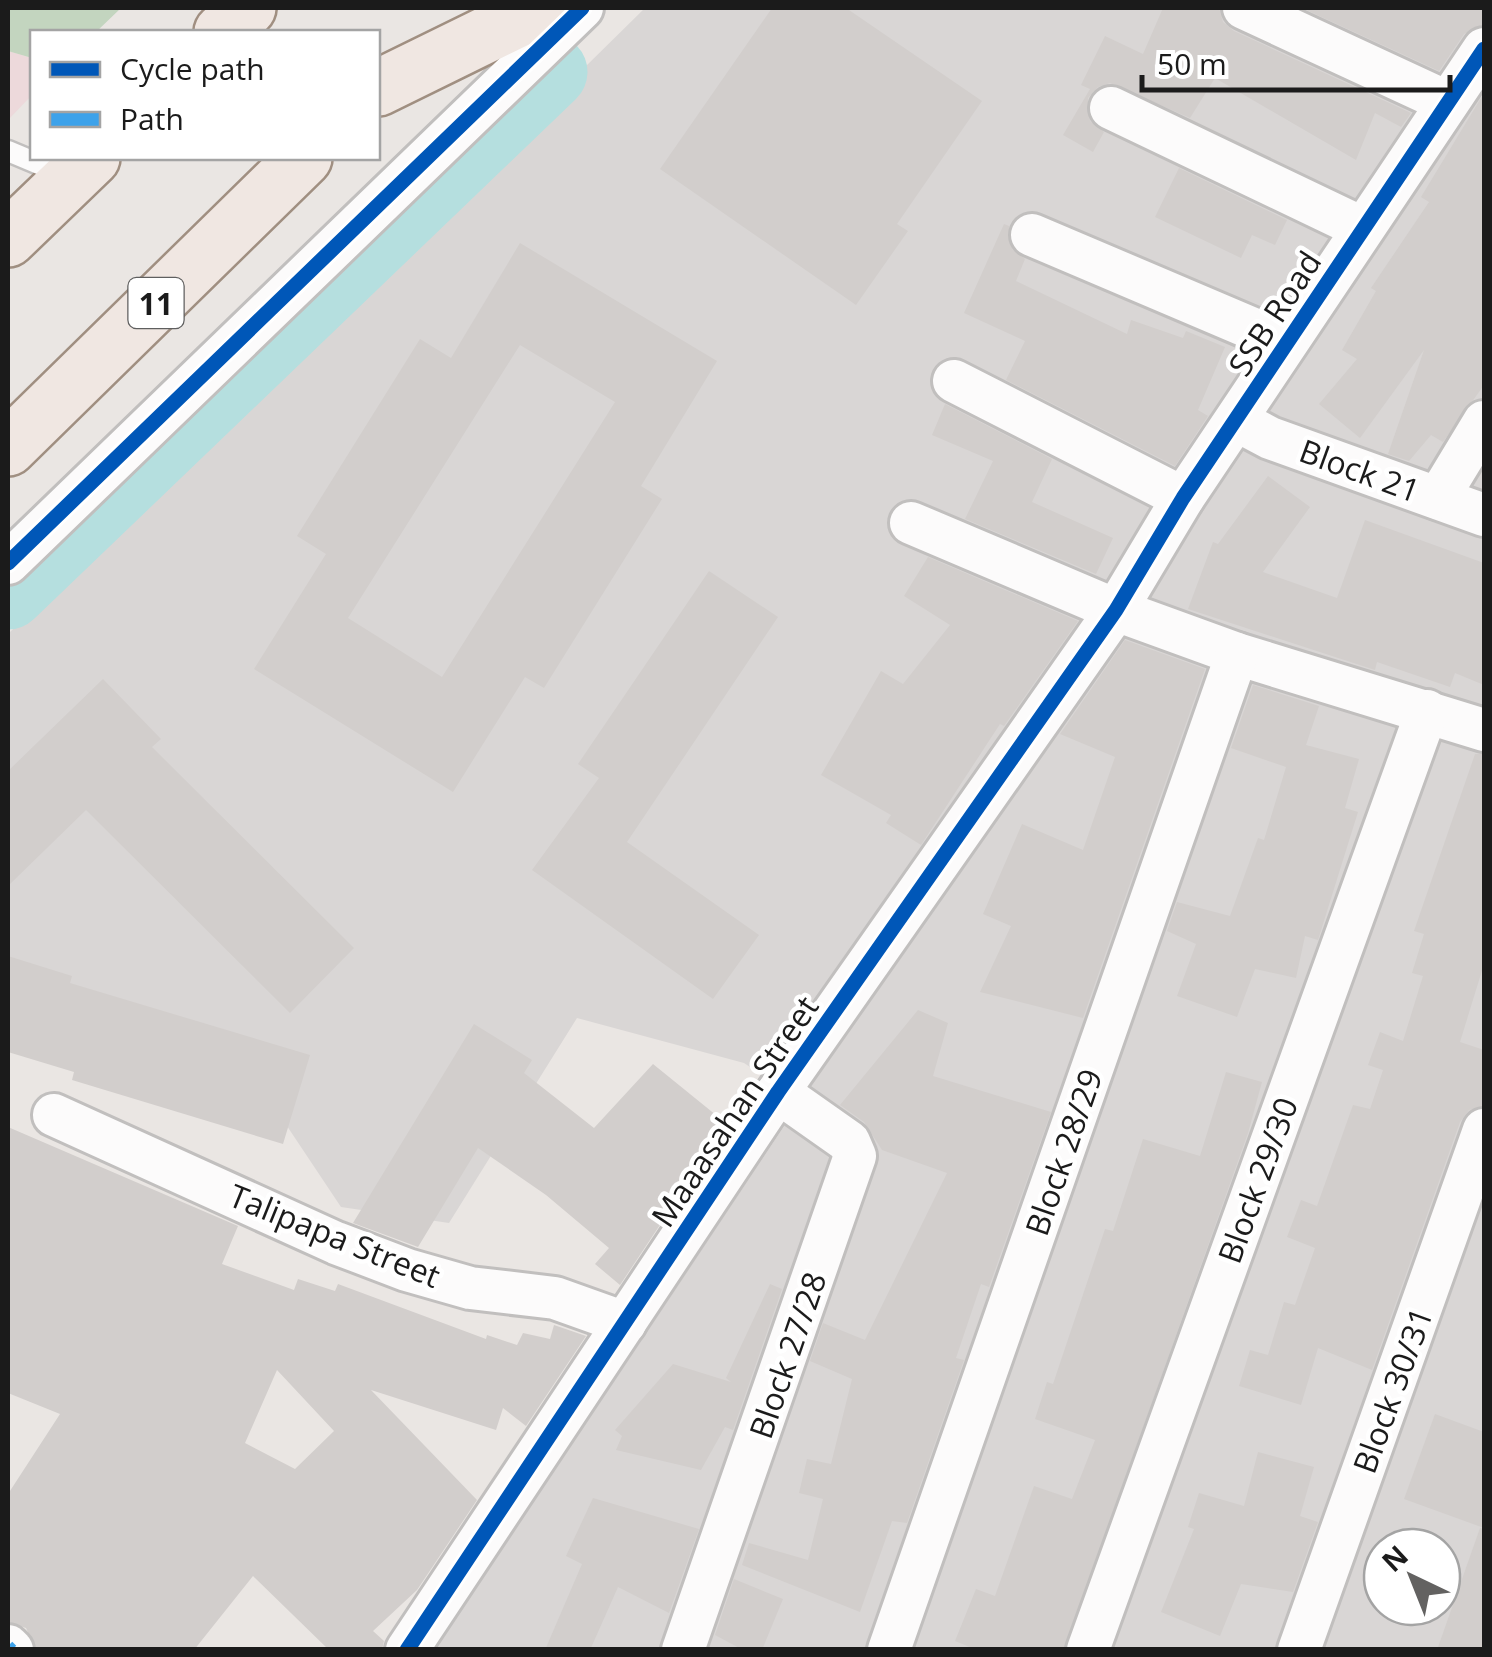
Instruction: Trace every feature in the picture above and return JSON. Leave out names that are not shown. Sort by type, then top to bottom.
[{"type":"main road","points":[[224,30],[248,8]]},
{"type":"main road","points":[[380,84],[453,8]]},
{"type":"main road","points":[[380,85],[541,8]]},
{"type":"main road","name":"11","points":[[8,448],[302,160]]},
{"type":"main road","points":[[8,239],[82,168]]},
{"type":"street","points":[[8,563],[582,8]]},
{"type":"street","points":[[1244,8],[1448,102]]},
{"type":"street","name":"SSB Road","points":[[1136,617],[1183,498],[1484,49]]},
{"type":"street","points":[[1111,108],[1362,228]]},
{"type":"street","points":[[1032,234],[1286,344]]},
{"type":"street","points":[[954,381],[1183,498]]},
{"type":"street","name":"Block 21","points":[[1238,421],[1270,438],[1484,514]]},
{"type":"street","points":[[1438,498],[1484,422]]},
{"type":"street","points":[[911,523],[1136,617],[1237,654],[1484,730]]},
{"type":"street","name":"Maaasahan Street","points":[[407,1650],[778,1092],[1136,617]]},
{"type":"street","name":"Block 28/29","points":[[889,1650],[1237,654]]},
{"type":"street","name":"Block 29/30","points":[[1088,1650],[1427,711]]},
{"type":"street","name":"Block 27/28","points":[[683,1650],[855,1156],[849,1142],[778,1092]]},
{"type":"street","name":"Talipapa Street","points":[[54,1115],[336,1244],[407,1270],[470,1288],[555,1298],[626,1322]]},
{"type":"street","name":"Block 30/31","points":[[1299,1650],[1484,1130]]},
{"type":"lane","points":[[47,160],[82,168]]},
{"type":"shaded area","points":[[645,8],[1484,8],[1484,1649],[435,1649],[801,1101],[744,1063],[577,1018],[449,1223],[341,1207],[287,1126],[8,1039],[8,634]]},
{"type":"shaded area","points":[[8,51],[30,57],[30,97],[8,120]]},
{"type":"green space","points":[[8,8],[121,8],[98,30],[30,30],[30,57],[8,51]]},
{"type":"building","points":[[772,8],[846,8],[982,101],[897,224],[908,231],[856,305],[660,169]]},
{"type":"building","points":[[1163,8],[1219,8],[1223,22],[1234,31],[1411,113],[1401,127],[1375,113],[1356,160],[1215,78],[1190,118],[1110,83],[1098,87],[1088,98],[1090,121],[1104,132],[1093,152],[1063,135],[1090,89],[1081,85],[1105,36],[1143,54]]},
{"type":"building","points":[[1302,8],[1484,8],[1484,24],[1464,34],[1439,71]]},
{"type":"building","points":[[1484,93],[1484,385],[1443,442],[1431,435],[1409,461],[1388,454],[1424,350],[1360,438],[1319,404],[1357,359],[1342,350],[1376,291],[1371,288],[1429,202],[1421,197]]},
{"type":"building","points":[[1179,168],[1287,220],[1275,245],[1252,235],[1241,258],[1155,217]]},
{"type":"building","points":[[1004,224],[1009,226],[1012,249],[1025,259],[1016,281],[1127,334],[1131,320],[1183,338],[1186,331],[1225,347],[1198,410],[1208,416],[1175,466],[1006,380],[1025,341],[964,313]]},
{"type":"building","points":[[520,243],[717,361],[641,486],[662,499],[544,688],[525,677],[453,792],[254,669],[326,554],[297,536],[420,339],[451,358]],"holes":[[[520,345],[615,402],[442,677],[348,618]]]},
{"type":"building","points":[[945,404],[1052,459],[1032,502],[1113,538],[1096,574],[965,519],[993,461],[932,435]]},
{"type":"building","points":[[1268,476],[1310,507],[1263,572],[1337,598],[1365,520],[1484,563],[1484,685],[1455,673],[1450,687],[1377,662],[1375,670],[1188,609],[1213,542],[1218,544]]},
{"type":"building","points":[[928,557],[1078,621],[1004,726],[1000,724],[921,845],[886,823],[891,815],[821,775],[881,671],[903,684],[950,625],[904,596]]},
{"type":"building","points":[[709,571],[778,617],[627,842],[759,935],[713,999],[532,870],[599,778],[578,764]]},
{"type":"building","points":[[1125,640],[1205,669],[1083,1018],[980,992],[1011,926],[983,914],[1022,824],[1083,850],[1115,757],[1060,734]]},
{"type":"building","points":[[103,679],[161,739],[152,747],[354,948],[290,1013],[86,810],[8,886],[8,771]]},
{"type":"building","points":[[1253,685],[1319,706],[1306,745],[1359,759],[1345,808],[1358,812],[1318,940],[1305,936],[1296,978],[1255,969],[1237,1017],[1177,996],[1196,944],[1167,931],[1177,902],[1230,916],[1258,838],[1264,840],[1286,767],[1231,748]]},
{"type":"building","points":[[1475,754],[1484,754],[1484,964],[1460,1042],[1484,1050],[1484,1106],[1469,1110],[1460,1122],[1372,1370],[1318,1348],[1301,1405],[1239,1386],[1250,1350],[1268,1355],[1284,1302],[1295,1305],[1315,1248],[1287,1237],[1301,1200],[1317,1206],[1353,1105],[1370,1109],[1383,1070],[1368,1065],[1380,1032],[1403,1041],[1423,976],[1412,973],[1424,934],[1414,931]]},
{"type":"building","points":[[8,956],[72,976],[70,983],[310,1055],[283,1144],[72,1080],[74,1072],[8,1052]]},
{"type":"building","points":[[918,1010],[948,1023],[933,1076],[1051,1112],[989,1287],[981,1284],[956,1358],[964,1360],[907,1523],[892,1521],[860,1612],[742,1565],[749,1543],[808,1560],[823,1499],[799,1493],[807,1459],[831,1464],[852,1379],[810,1361],[823,1323],[865,1340],[947,1173],[882,1150],[864,1122],[840,1105]]},
{"type":"building","points":[[474,1024],[532,1060],[524,1073],[594,1128],[653,1064],[727,1124],[620,1285],[595,1264],[609,1248],[546,1195],[478,1148],[418,1247],[353,1223]]},
{"type":"building","points":[[1226,1072],[1262,1082],[1248,1133],[1064,1650],[977,1650],[955,1641],[976,1589],[995,1596],[1034,1486],[1072,1499],[1095,1440],[1035,1419],[1047,1382],[1053,1384],[1105,1229],[1113,1231],[1143,1139],[1200,1156]]},
{"type":"building","points":[[8,1127],[238,1226],[222,1264],[294,1290],[298,1279],[335,1291],[338,1284],[486,1339],[487,1335],[517,1345],[523,1333],[550,1339],[554,1325],[586,1336],[526,1426],[503,1408],[496,1430],[371,1390],[477,1500],[417,1590],[373,1631],[384,1641],[382,1650],[329,1650],[253,1576],[194,1650],[36,1650],[26,1628],[8,1622],[8,1494],[60,1414],[8,1393]],"holes":[[[277,1370],[334,1431],[295,1469],[245,1443]]]},
{"type":"building","points":[[770,1284],[782,1289],[733,1430],[725,1427],[701,1470],[616,1450],[622,1436],[615,1430],[673,1364],[731,1382],[726,1378]]},
{"type":"building","points":[[1435,1414],[1484,1432],[1484,1528],[1404,1499]]},
{"type":"building","points":[[1258,1452],[1314,1467],[1300,1516],[1318,1522],[1293,1592],[1241,1584],[1220,1636],[1161,1612],[1194,1529],[1188,1527],[1199,1493],[1244,1506]]},
{"type":"building","points":[[593,1498],[699,1529],[669,1613],[618,1587],[590,1650],[545,1650],[582,1564],[566,1556]]},
{"type":"building","points":[[1480,1528],[1484,1529],[1484,1650],[1437,1650],[1445,1627],[1462,1627],[1462,1579]]},
{"type":"building","points":[[734,1579],[783,1599],[762,1650],[743,1650],[715,1635]]},
{"type":"waterway","points":[[8,592],[550,72]]},
{"type":"marked path","points":[[8,1646],[12,1650]]},
{"type":"cycle path","points":[[8,563],[582,8]]},
{"type":"cycle path","points":[[407,1650],[778,1092],[1116,610],[1183,498],[1484,49]]}]
